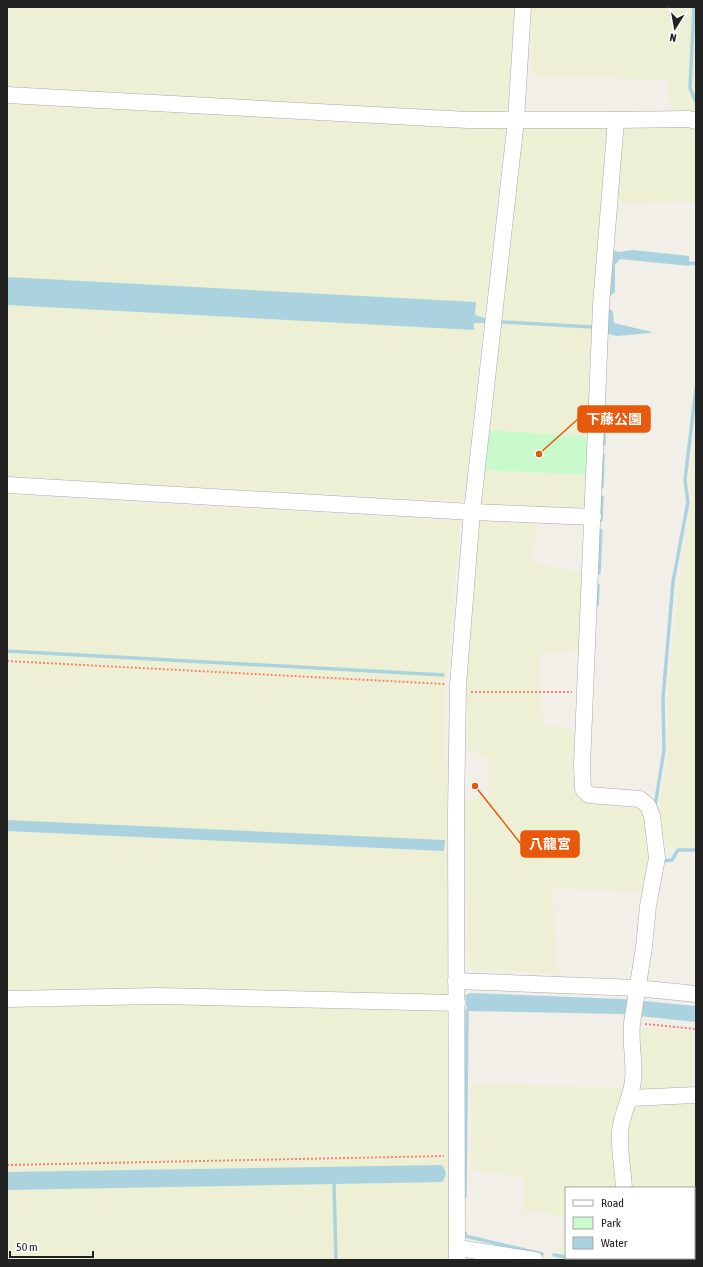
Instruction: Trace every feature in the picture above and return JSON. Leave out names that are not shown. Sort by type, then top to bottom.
[{"type":"street","points":[[523,7],[516,120],[472,512],[458,685],[456,981],[458,1254],[536,1260]]},
{"type":"street","points":[[7,95],[468,120],[696,120]]},
{"type":"street","points":[[616,120],[601,305],[582,765],[583,788],[589,795],[640,799],[648,806],[652,816],[657,858],[648,906],[644,947],[632,1021],[633,1081],[630,1098],[622,1120],[620,1132],[624,1187]]},
{"type":"street","points":[[7,485],[472,512],[593,517]]},
{"type":"street","points":[[456,981],[696,994]]},
{"type":"street","points":[[7,999],[159,996],[457,1003]]},
{"type":"street","points":[[630,1098],[696,1095]]},
{"type":"path","points":[[7,661],[458,685],[464,692],[584,692]]},
{"type":"path","points":[[632,1021],[696,1029]]},
{"type":"path","points":[[7,1165],[458,1156]]},
{"type":"green space","points":[[7,7],[514,7],[512,60],[464,501],[7,478]]},
{"type":"green space","points":[[532,7],[696,7],[696,110],[671,112],[667,80],[532,76]]},
{"type":"green space","points":[[689,126],[696,131],[696,202],[615,204],[622,128]]},
{"type":"green space","points":[[521,127],[609,128],[592,437],[488,430]]},
{"type":"green space","points":[[696,422],[696,847],[666,848],[659,807],[668,749],[667,700],[678,583],[691,501],[689,478]]},
{"type":"green space","points":[[488,430],[592,437],[591,475],[484,470]]},
{"type":"green space","points":[[484,470],[591,475],[586,508],[540,510],[532,561],[581,574],[581,650],[539,654],[543,724],[579,730],[575,792],[585,802],[636,804],[644,814],[652,859],[642,892],[552,889],[558,974],[469,969],[464,799],[489,798],[489,761],[468,748],[466,664]]},
{"type":"green space","points":[[7,495],[460,521],[446,690],[450,1260],[7,1260]]},
{"type":"green space","points":[[627,1027],[692,1031],[693,1104],[696,1104],[696,1200],[695,1187],[565,1187],[565,1259],[588,1260],[559,1260],[564,1217],[523,1210],[525,1178],[471,1170],[471,1083],[625,1088]]},
{"type":"water","points":[[612,249],[618,252],[633,250],[689,256],[689,266],[620,259],[615,265],[615,292],[609,297]]},
{"type":"water","points":[[7,277],[476,302],[475,315],[485,318],[485,323],[474,323],[474,330],[7,305]]},
{"type":"water","points":[[610,309],[613,312],[614,323],[652,332],[617,336],[604,333],[606,310]]},
{"type":"water","points":[[7,820],[445,840],[444,851],[7,831]]},
{"type":"water","points":[[471,993],[623,999],[696,1006],[696,1022],[620,1014],[467,1011],[465,995]]},
{"type":"water","points":[[442,1165],[446,1174],[442,1182],[7,1190],[7,1172]]},
{"type":"waterway","points":[[694,7],[690,88],[696,102]]},
{"type":"waterway","points":[[689,263],[696,264]]},
{"type":"waterway","points":[[502,322],[592,327]]},
{"type":"waterway","points":[[655,806],[664,750],[663,698],[673,582],[688,502],[685,480],[696,388]]},
{"type":"waterway","points":[[604,413],[604,444]]},
{"type":"waterway","points":[[602,487],[603,455]]},
{"type":"waterway","points":[[601,520],[602,497]]},
{"type":"waterway","points":[[599,573],[601,531]]},
{"type":"waterway","points":[[597,605],[598,585]]},
{"type":"waterway","points":[[7,651],[443,675]]},
{"type":"waterway","points":[[662,861],[672,860],[678,850],[696,850]]},
{"type":"waterway","points":[[465,1196],[467,1011]]},
{"type":"waterway","points":[[334,1184],[336,1260]]},
{"type":"waterway","points":[[465,1233],[465,1236],[542,1254]]},
{"type":"waterway","points":[[554,1255],[565,1257]]},
{"type":"waterway","points":[[579,1259],[586,1260]]},
{"type":"place","name":"下藤公園","points":[[539,454]]},
{"type":"place","name":"八龍宮","points":[[475,786]]}]
